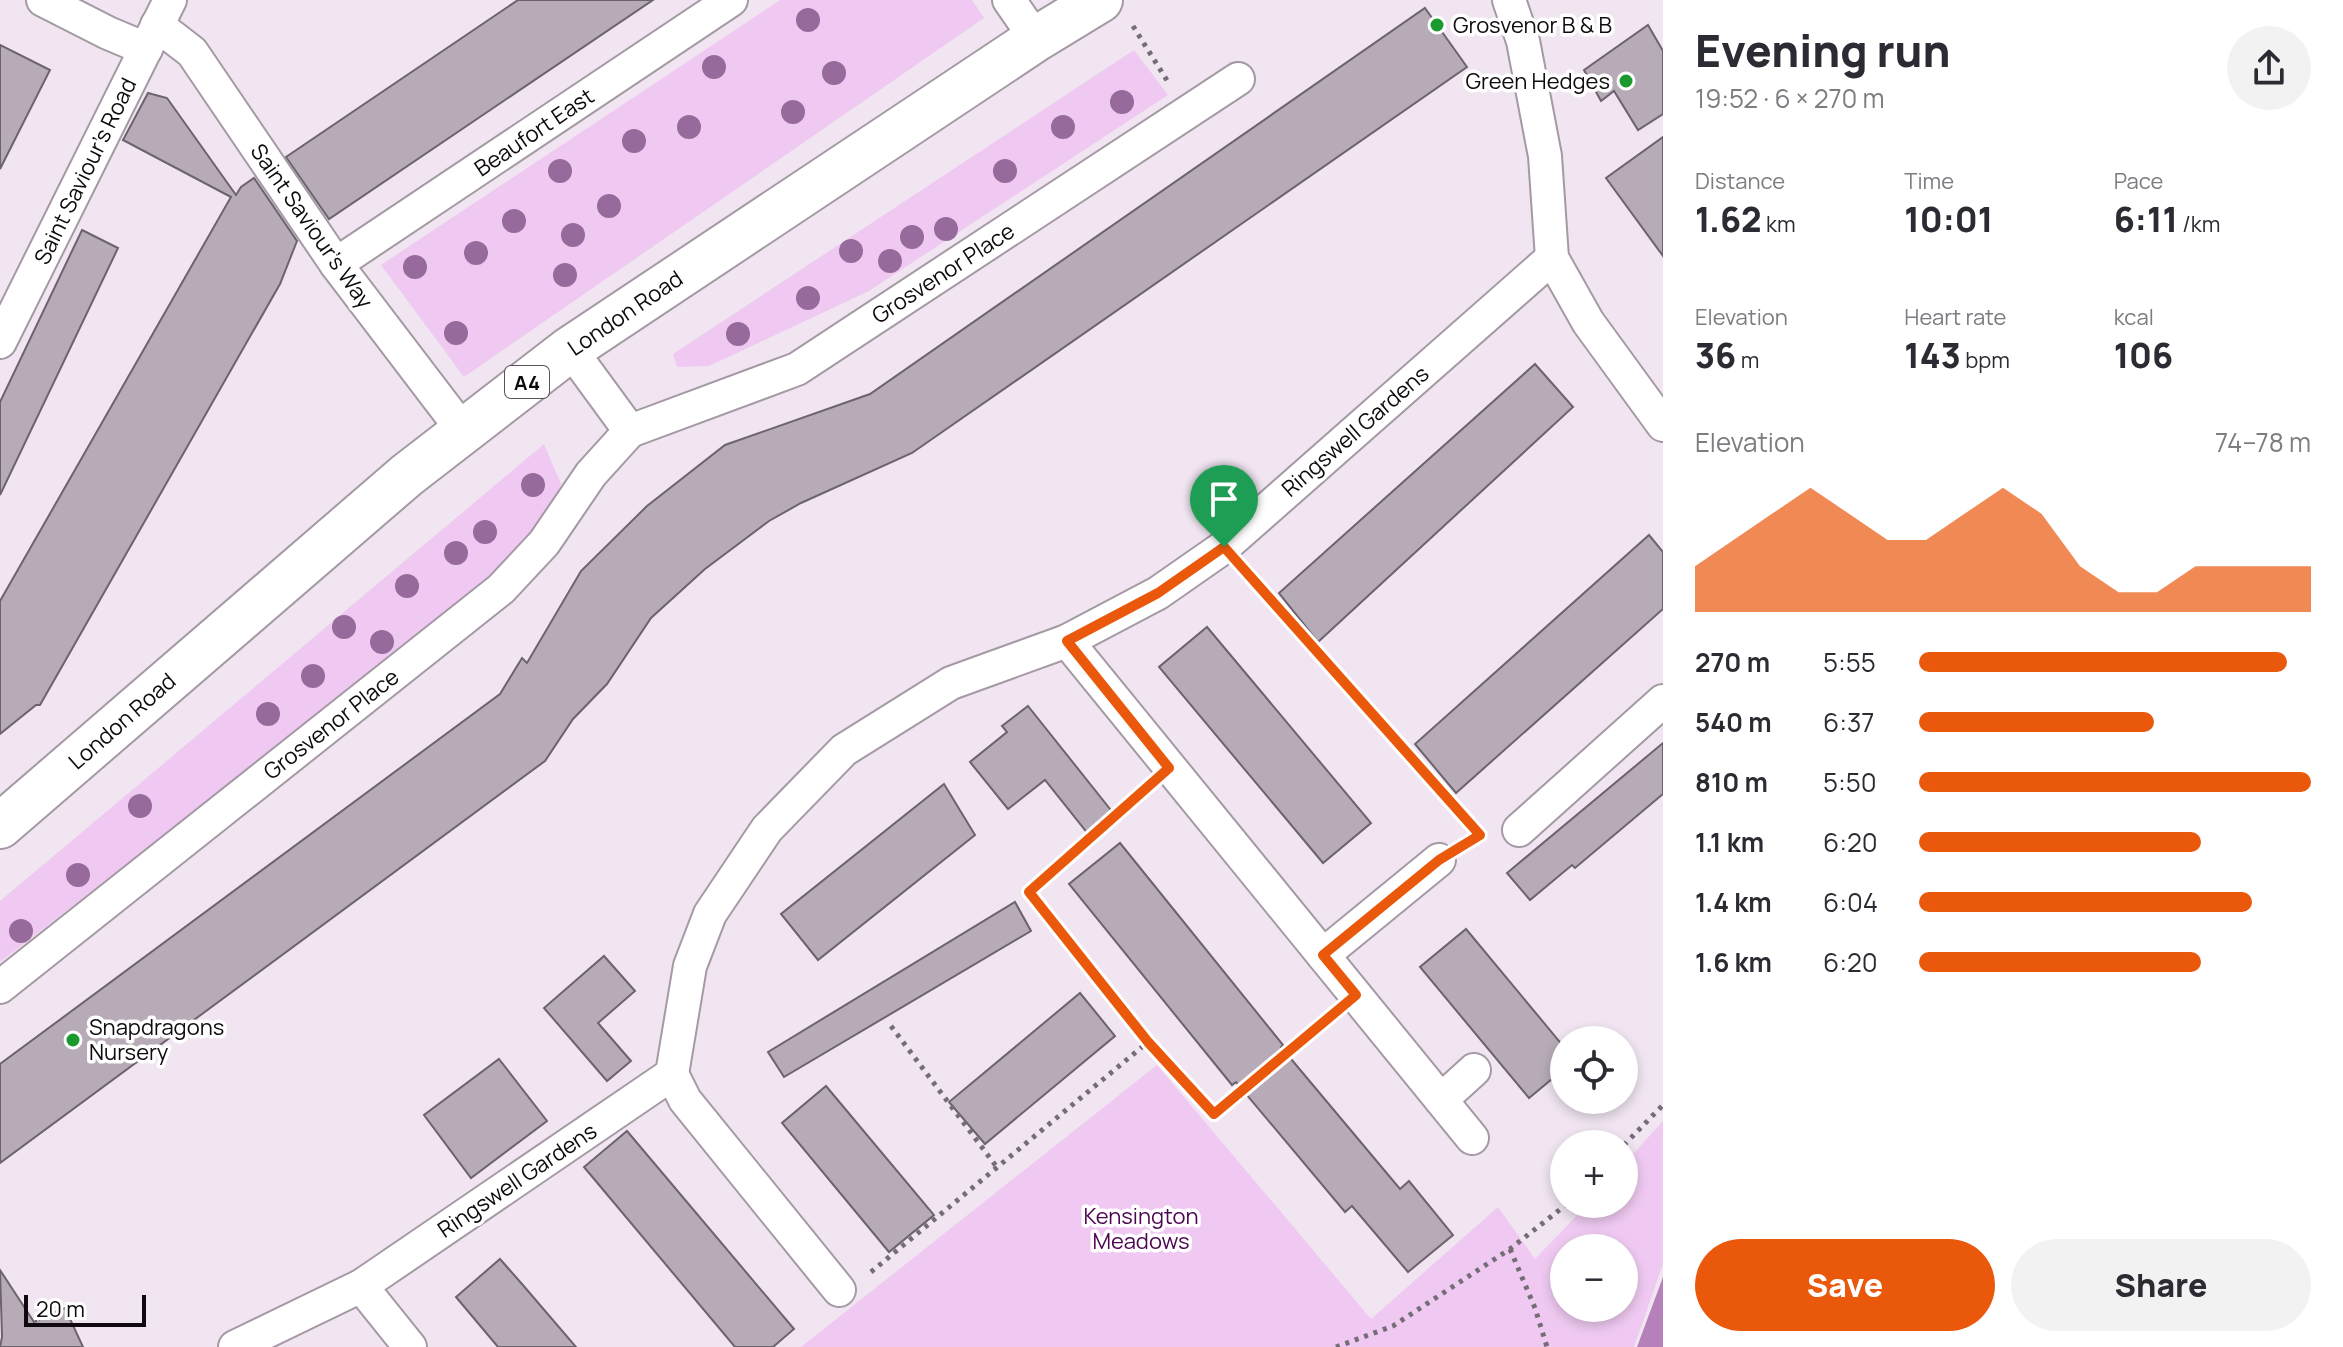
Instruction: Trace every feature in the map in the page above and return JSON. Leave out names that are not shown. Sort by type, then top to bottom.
[{"type":"highway","name":"London Road","points":[[0,826],[407,475],[570,349],[1036,39],[1116,13]]},
{"type":"street","name":"Saint Saviour's Way","points":[[43,0],[108,33],[158,25],[192,52],[336,264],[464,432]]},
{"type":"street","name":"Beaufort East","points":[[336,264],[731,0]]},
{"type":"street","points":[[1009,0],[1036,39]]},
{"type":"street","points":[[1509,0],[1523,41],[1545,156],[1552,258],[1588,322],[1663,425]]},
{"type":"street","name":"Saint Saviour's Road","points":[[0,342],[158,25]]},
{"type":"street","name":"Grosvenor Place","points":[[0,987],[501,589],[544,543],[591,474],[630,431],[797,369],[1238,79]]},
{"type":"street","name":"Ringswell Gardens","points":[[235,1347],[361,1286],[672,1074],[690,966],[710,914],[767,829],[844,750],[951,683],[1067,641],[1158,593],[1224,547],[1552,258]]},
{"type":"street","points":[[570,349],[630,431]]},
{"type":"street","points":[[1067,641],[1472,1138]]},
{"type":"street","points":[[1519,830],[1663,701]]},
{"type":"street","points":[[1323,955],[1439,860]]},
{"type":"street","points":[[1441,1100],[1474,1070]]},
{"type":"street","points":[[672,1074],[685,1100],[839,1290]]},
{"type":"street","points":[[361,1286],[410,1347]]},
{"type":"path","points":[[1116,13],[1188,113]]},
{"type":"path","points":[[1224,547],[1480,835]]},
{"type":"path","points":[[1169,768],[1029,892],[1148,1042],[1214,1114],[1356,995]]},
{"type":"path","points":[[1439,860],[1480,835],[1519,830]]},
{"type":"path","points":[[891,1026],[996,1166]]},
{"type":"path","points":[[839,1290],[867,1276],[1148,1042]]},
{"type":"path","points":[[1638,1131],[1663,1105]]},
{"type":"path","points":[[1336,1347],[1393,1326],[1510,1249],[1550,1217]]},
{"type":"path","points":[[1510,1249],[1535,1308],[1547,1347]]},
{"type":"green space","points":[[780,0],[972,0],[984,18],[464,377],[381,265]]},
{"type":"green space","points":[[1134,50],[1168,95],[869,291],[709,366],[677,367],[673,354]]},
{"type":"green space","points":[[544,444],[561,484],[537,534],[427,632],[0,962],[0,901]]},
{"type":"green space","name":"Kensington Meadows","points":[[1157,1065],[1371,1319],[1498,1207],[1535,1259],[1550,1243],[1550,1322],[1638,1322],[1638,1234],[1559,1234],[1575,1218],[1638,1218],[1638,1149],[1663,1121],[1663,1264],[1634,1347],[801,1347]]},
{"type":"shaded area","points":[[1663,1277],[1663,1347],[1637,1347]]},
{"type":"building","points":[[518,0],[653,0],[329,219],[286,157]]},
{"type":"building","points":[[1425,8],[1467,67],[912,453],[801,503],[769,521],[705,569],[651,618],[607,684],[573,719],[545,761],[0,1163],[0,1064],[500,694],[522,658],[527,663],[581,571],[647,506],[725,445],[870,394]]},
{"type":"building","name":"Green Hedges","points":[[1648,25],[1663,51],[1663,114],[1638,130],[1614,91],[1601,101],[1584,70]]},
{"type":"building","points":[[0,45],[50,70],[0,169]]},
{"type":"building","points":[[148,93],[167,98],[236,195],[254,178],[297,241],[280,284],[40,705],[0,734],[0,601],[231,197],[123,140]]},
{"type":"building","points":[[1663,137],[1663,256],[1606,178]]},
{"type":"building","points":[[82,230],[118,248],[0,495],[0,402]]},
{"type":"building","points":[[1535,364],[1573,407],[1318,642],[1279,593]]},
{"type":"building","points":[[1649,535],[1663,552],[1663,609],[1456,793],[1415,744]]},
{"type":"building","points":[[1207,627],[1371,823],[1323,863],[1159,667]]},
{"type":"building","points":[[1028,706],[1114,814],[1089,835],[1045,780],[1008,809],[970,762],[1007,732],[1002,726]]},
{"type":"building","points":[[1663,743],[1663,794],[1575,868],[1572,865],[1530,900],[1507,873]]},
{"type":"building","points":[[944,784],[975,835],[818,960],[781,914]]},
{"type":"building","points":[[1120,843],[1283,1045],[1281,1047],[1400,1189],[1409,1181],[1453,1235],[1408,1272],[1352,1206],[1345,1212],[1236,1082],[1232,1085],[1069,884]]},
{"type":"building","points":[[1015,902],[1031,931],[784,1077],[768,1052]]},
{"type":"building","points":[[1466,929],[1550,1030],[1550,1081],[1529,1098],[1420,967]]},
{"type":"building","points":[[604,956],[635,991],[598,1023],[631,1061],[607,1081],[544,1008]]},
{"type":"building","points":[[1080,993],[1115,1036],[985,1144],[949,1102]]},
{"type":"building","points":[[499,1059],[547,1121],[471,1178],[424,1115]]},
{"type":"building","points":[[826,1086],[934,1215],[889,1252],[782,1123]]},
{"type":"building","points":[[627,1131],[794,1329],[773,1347],[735,1347],[584,1167]]},
{"type":"building","points":[[500,1259],[576,1347],[498,1347],[456,1297]]},
{"type":"building","points":[[0,1270],[34,1322],[65,1308],[83,1347],[0,1347]]},
{"type":"place","name":"Grosvenor B & B","points":[[1437,25]]},
{"type":"place","name":"Green Hedges","points":[[1626,81]]},
{"type":"place","name":"Snapdragons Nursery","points":[[73,1040]]},
{"type":"route","points":[[1224,547],[1480,835],[1439,860],[1323,955],[1356,995],[1214,1114],[1148,1042],[1029,892],[1169,768],[1067,641],[1158,593],[1224,547]]}]
